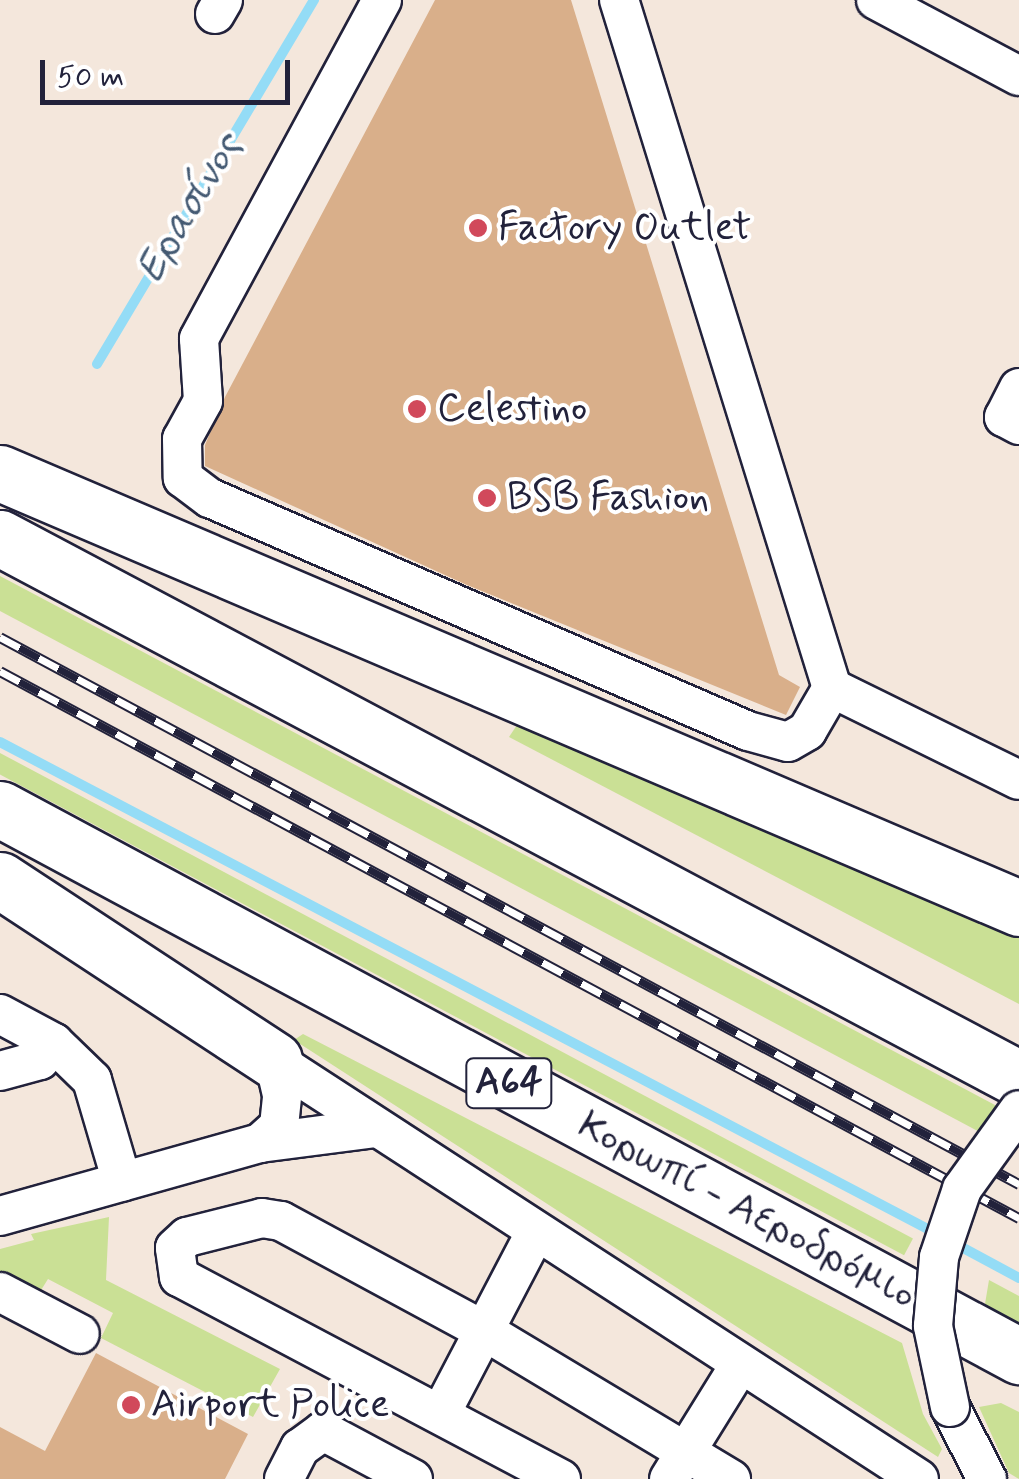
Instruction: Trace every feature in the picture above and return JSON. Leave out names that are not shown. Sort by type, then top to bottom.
[{"type":"highway","points":[[0,473],[1019,908]]},
{"type":"highway","points":[[0,538],[1019,1080]]},
{"type":"highway","name":"Κορωπί - Αεροδρόμιο","points":[[0,809],[1019,1356]]},
{"type":"highway","points":[[0,880],[274,1060]]},
{"type":"street","points":[[382,0],[199,339],[203,401],[179,453],[189,488],[769,739],[788,742],[807,731],[832,688]]},
{"type":"street","points":[[619,0],[832,688],[1019,780]]},
{"type":"street","points":[[876,0],[1019,76]]},
{"type":"street","points":[[1019,388],[1004,417],[1019,426]]},
{"type":"street","points":[[0,1014],[54,1044],[92,1080],[122,1182]]},
{"type":"street","points":[[0,1072],[40,1060],[54,1044]]},
{"type":"street","points":[[274,1060],[739,1366],[919,1479]]},
{"type":"street","points":[[260,1143],[278,1126],[282,1094],[274,1060]]},
{"type":"street","points":[[987,1479],[950,1407],[933,1326],[939,1257],[962,1189],[1019,1110]]},
{"type":"street","points":[[0,1216],[260,1143],[376,1128]]},
{"type":"street","points":[[561,1479],[179,1277],[176,1248],[187,1237],[262,1218],[280,1221],[486,1332],[677,1466],[731,1479]]},
{"type":"street","points":[[442,1413],[535,1233]]},
{"type":"street","points":[[0,1292],[80,1334]]},
{"type":"street","points":[[677,1466],[739,1366]]},
{"type":"street","points":[[284,1479],[300,1448],[324,1431],[413,1479]]},
{"type":"green space","points":[[0,576],[1018,1117],[1003,1145],[0,611]]},
{"type":"green space","points":[[517,725],[1019,935],[1019,1004],[509,737]]},
{"type":"green space","points":[[0,753],[913,1238],[904,1255],[0,775]]},
{"type":"green space","points":[[303,1034],[902,1343],[923,1414],[942,1449],[938,1457],[294,1040]]},
{"type":"green space","points":[[109,1217],[106,1280],[280,1369],[253,1417],[101,1338],[113,1313],[48,1279],[38,1295],[0,1276],[0,1249],[34,1240],[31,1234]]},
{"type":"green space","points":[[989,1280],[1019,1296],[1019,1328],[984,1310]]},
{"type":"green space","points":[[1001,1403],[1019,1412],[1019,1479],[1009,1473],[979,1407]]},
{"type":"building","name":"Factory Outlet","points":[[435,0],[571,0],[779,675],[800,687],[786,715],[467,585],[205,466],[205,445],[225,397]]},
{"type":"building","name":"Airport Police","points":[[96,1353],[248,1434],[225,1479],[0,1479],[0,1427],[45,1451]]},
{"type":"waterway","name":"Ερασίνος","points":[[97,364],[314,0]]},
{"type":"waterway","points":[[0,742],[939,1235]]},
{"type":"waterway","points":[[954,1243],[1019,1278]]},
{"type":"railway","points":[[0,637],[1019,1184]]},
{"type":"railway","points":[[0,671],[1019,1218]]},
{"type":"place","name":"Factory Outlet","points":[[478,228]]},
{"type":"place","name":"Celestino","points":[[417,409]]},
{"type":"place","name":"BSB Fashion","points":[[487,498]]},
{"type":"place","name":"Airport Police","points":[[131,1405]]}]
